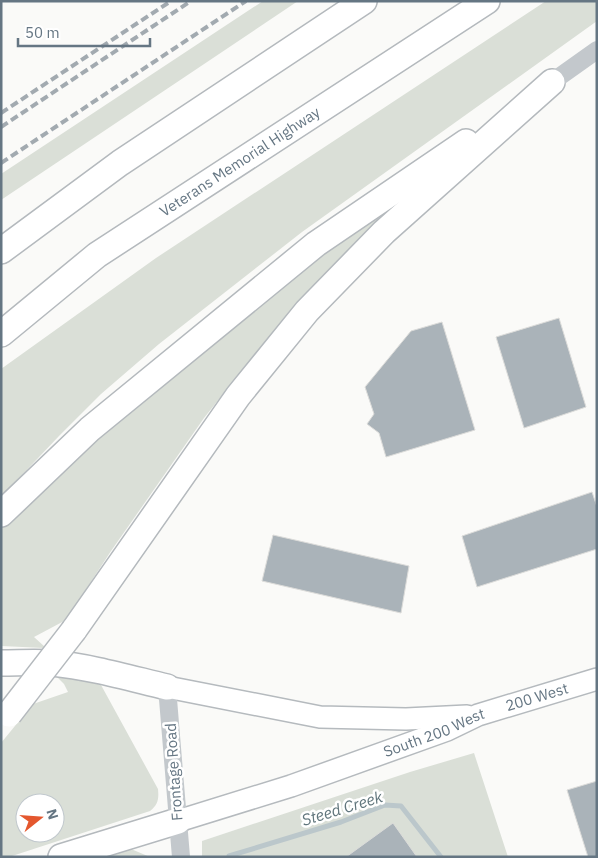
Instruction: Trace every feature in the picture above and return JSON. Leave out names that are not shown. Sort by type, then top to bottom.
[{"type":"highway","points":[[1,251],[120,163],[364,1]]},
{"type":"highway","name":"Veterans Memorial Highway","points":[[1,334],[98,255],[487,1]]},
{"type":"highway","points":[[1,514],[90,429],[316,244],[552,82]]},
{"type":"highway","points":[[5,717],[74,630],[238,396],[307,311],[384,232],[552,82]]},
{"type":"highway","points":[[1,663],[51,663],[95,670],[167,687]]},
{"type":"highway","points":[[61,857],[178,821]]},
{"type":"main road","name":"200 West","points":[[478,715],[597,679]]},
{"type":"main road","name":"South 200 West","points":[[167,687],[320,717],[406,719],[478,715]]},
{"type":"main road","name":"South 200 West","points":[[178,821],[291,786],[448,730],[478,715]]},
{"type":"street","points":[[552,82],[597,50]]},
{"type":"street","name":"Frontage Road","points":[[167,687],[181,857]]},
{"type":"shaded area","points":[[263,1],[298,1],[1,200],[1,174]]},
{"type":"shaded area","points":[[546,1],[597,1],[597,21],[302,232],[159,344],[101,394],[1,497],[1,369],[156,258]]},
{"type":"shaded area","points":[[425,178],[358,240],[305,295],[254,355],[204,418],[111,551],[66,620],[34,637],[45,647],[1,646],[1,529],[214,332]]},
{"type":"shaded area","points":[[58,673],[89,680],[101,685],[158,789],[157,802],[150,811],[65,839],[65,793],[15,793],[15,843],[52,843],[9,857],[1,857],[1,743],[33,704],[68,692],[64,684],[56,676]]},
{"type":"shaded area","points":[[474,753],[508,857],[202,857],[202,841],[410,772]]},
{"type":"shaded area","points":[[124,846],[150,857],[86,857]]},
{"type":"building","points":[[559,318],[586,407],[524,428],[496,337]]},
{"type":"building","points":[[442,322],[475,430],[386,457],[379,433],[367,424],[374,414],[365,387],[411,331]]},
{"type":"building","points":[[592,492],[597,507],[597,549],[477,587],[462,536]]},
{"type":"building","points":[[273,535],[409,566],[401,613],[262,581]]},
{"type":"building","points":[[597,781],[597,857],[588,857],[567,790]]},
{"type":"building","points":[[393,823],[417,857],[346,857]]},
{"type":"waterway","name":"Steed Creek","points":[[229,856],[341,822],[385,805],[401,806],[441,857]]},
{"type":"railway","points":[[1,113],[171,1]]},
{"type":"railway","points":[[1,127],[191,1]]},
{"type":"railway","points":[[1,163],[246,1]]}]
